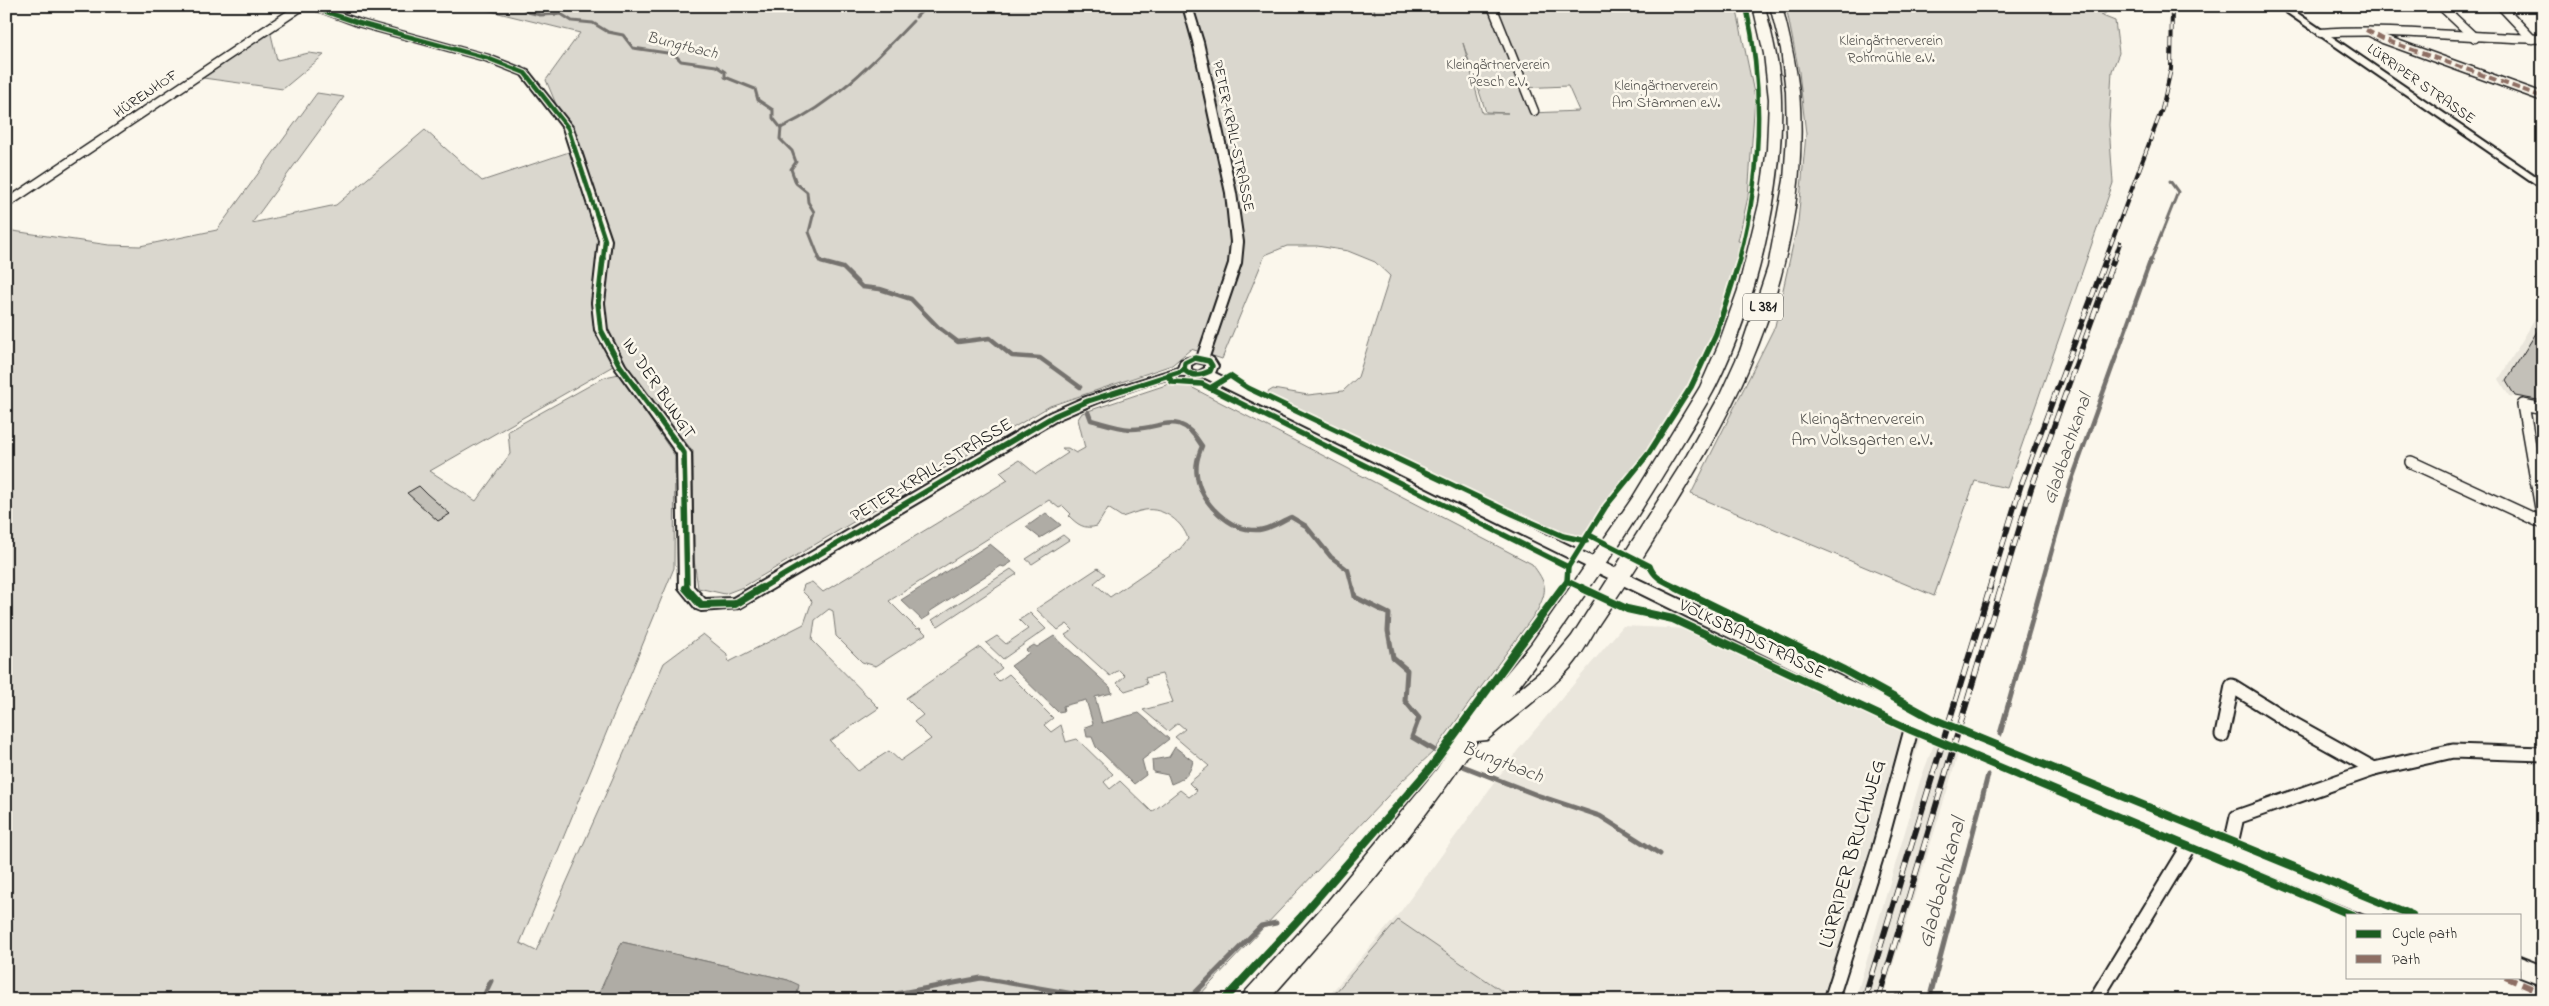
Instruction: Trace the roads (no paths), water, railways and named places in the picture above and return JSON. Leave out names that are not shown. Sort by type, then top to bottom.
[{"type":"main road","name":"L 381","points":[[1253,1000],[1336,908],[1444,775],[1461,752],[1480,720],[1538,649],[1596,566],[1708,387],[1726,346],[1744,290],[1766,204],[1774,150],[1774,99],[1770,54],[1759,6]]},
{"type":"main road","name":"L 381","points":[[1461,752],[1490,724],[1542,684],[1565,660],[1620,578],[1662,509],[1729,392],[1748,351],[1767,294],[1789,206],[1793,152],[1793,101],[1789,60],[1776,6]]},
{"type":"main road","name":"VOLKSBADSTRASSE","points":[[1596,566],[1914,720],[2390,914]]},
{"type":"main road","points":[[2522,968],[2543,976]]},
{"type":"street","name":"HÜRENHOF","points":[[6,204],[302,6]]},
{"type":"street","name":"IN DER BUNGT","points":[[309,6],[359,23],[487,58],[525,73],[568,128],[605,240],[598,304],[601,330],[620,366],[684,453],[686,588],[701,605]]},
{"type":"street","name":"PETER-KRALL-STRASSE","points":[[1187,6],[1198,42],[1231,192],[1237,242],[1235,263],[1203,358]]},
{"type":"street","points":[[1492,6],[1534,111]]},
{"type":"street","name":"LÜRRIPER STRASSE","points":[[2282,6],[2543,186]]},
{"type":"street","points":[[2441,6],[2475,38]]},
{"type":"street","points":[[2501,6],[2532,39]]},
{"type":"street","points":[[2321,33],[2366,30],[2475,38],[2543,39]]},
{"type":"street","points":[[2366,30],[2383,39],[2543,97]]},
{"type":"street","points":[[1203,358],[1212,365],[1207,374],[1194,376],[1185,370],[1184,365],[1188,360],[1203,358]]},
{"type":"street","name":"PETER-KRALL-STRASSE","points":[[701,605],[735,604],[1054,416],[1088,401],[1185,370]]},
{"type":"street","name":"VOLKSBADSTRASSE","points":[[1207,374],[1596,566]]},
{"type":"street","points":[[2543,409],[2522,405],[2543,521]]},
{"type":"street","points":[[2411,462],[2543,521]]},
{"type":"street","points":[[2222,735],[2232,686],[2293,724],[2374,769]]},
{"type":"street","name":"LÜRRIPER BRUCHWEG","points":[[1831,1000],[1878,852],[1914,720]]},
{"type":"street","points":[[2230,848],[2236,817],[2374,769],[2453,751],[2543,754]]},
{"type":"street","points":[[2095,1000],[2188,847],[2190,832]]},
{"type":"waterway","name":"Bungtbach","points":[[520,6],[528,12],[540,15],[561,14],[572,21],[593,23],[608,32],[623,35],[633,48],[674,54],[681,61],[716,66],[725,72],[725,77],[755,89],[758,100],[773,110],[773,118],[781,128]]},
{"type":"waterway","points":[[916,17],[927,6]]},
{"type":"waterway","points":[[781,128],[818,107],[836,94],[868,67],[913,21]]},
{"type":"waterway","name":"Bungtbach","points":[[781,128],[780,139],[792,151],[796,162],[791,169],[796,183],[807,192],[808,202],[814,212],[809,232],[820,260]]},
{"type":"waterway","name":"Gladbachkanal","points":[[2151,260],[2178,192],[2170,181]]},
{"type":"waterway","name":"Bungtbach","points":[[819,259],[821,262],[843,268],[862,287],[880,289],[911,299],[938,327],[958,342],[990,338],[1012,356],[1040,358],[1080,387]]},
{"type":"waterway","name":"Gladbachkanal","points":[[2041,589],[2071,482],[2151,259]]},
{"type":"waterway","name":"Bungtbach","points":[[1088,412],[1091,420],[1115,427],[1130,429],[1169,423],[1185,427],[1202,446],[1197,461],[1197,476],[1204,496],[1219,514],[1238,526],[1259,530],[1271,527],[1291,517],[1306,526],[1331,557],[1348,570],[1353,589]]},
{"type":"waterway","name":"Bungtbach","points":[[1353,588],[1355,597],[1389,614],[1388,631],[1393,658],[1407,670],[1405,701],[1419,718],[1412,737],[1449,759]]},
{"type":"waterway","name":"Gladbachkanal","points":[[2000,734],[2041,588]]},
{"type":"waterway","name":"Bungtbach","points":[[1455,763],[1537,795],[1600,816],[1660,854]]},
{"type":"waterway","name":"Gladbachkanal","points":[[1929,1000],[1988,775]]},
{"type":"waterway","points":[[1188,1000],[1261,926],[1276,923]]},
{"type":"waterway","points":[[875,1000],[880,997],[981,978],[1109,1000]]},
{"type":"waterway","points":[[482,1000],[491,981]]},
{"type":"waterway","name":"Bungtbach","points":[[1897,996],[1903,1000]]},
{"type":"railway","points":[[2105,260],[2162,109],[2171,69],[2172,6]]},
{"type":"railway","points":[[2114,260],[2120,243]]},
{"type":"railway","points":[[1989,589],[2021,485],[2106,259]]},
{"type":"railway","points":[[2001,589],[2031,489],[2114,259]]},
{"type":"railway","points":[[1864,1000],[1990,588]]},
{"type":"railway","points":[[1878,1000],[2001,588]]},
{"type":"park label","name":"Kleingärtnerverein Rohrmühle e.V.","points":[[1891,50]]},
{"type":"park label","name":"Kleingärtnerverein Pesch e.V.","points":[[1498,74]]},
{"type":"park label","name":"Kleingärtnerverein Am Stammen e.V.","points":[[1666,94]]},
{"type":"park label","name":"Kleingärtnerverein Am Volksgarten e.V.","points":[[1862,430]]}]
